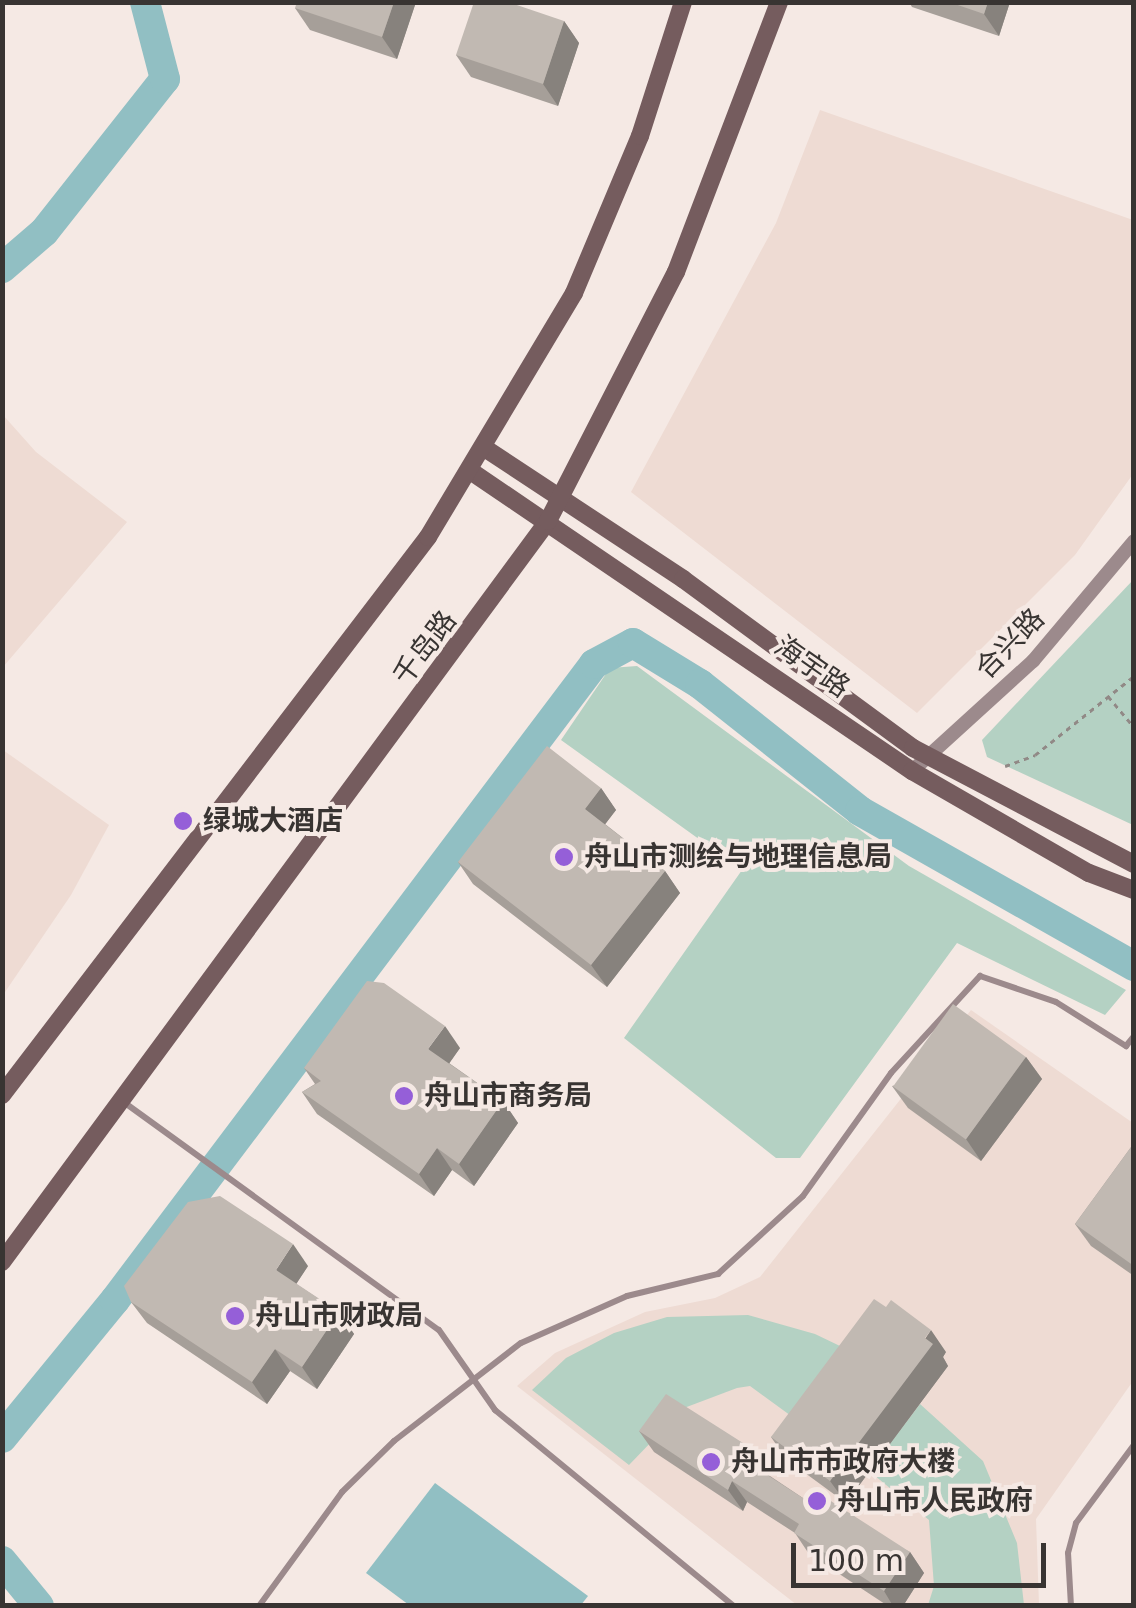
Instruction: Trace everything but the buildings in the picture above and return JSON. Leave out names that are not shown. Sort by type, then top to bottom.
[{"type":"street","points":[[2,1095],[416,552],[469,470],[574,293],[640,136],[683,2]]},
{"type":"street","name":"千岛路","points":[[2,1262],[548,521],[676,272],[779,2]]},
{"type":"street","name":"海宇路","points":[[483,446],[928,756],[1134,864]]},
{"type":"street","name":"海宇路","points":[[469,470],[912,771],[1089,873],[1134,890]]},
{"type":"street","name":"合兴路","points":[[912,771],[1034,661],[1134,541]]},
{"type":"lane","points":[[260,1606],[342,1492],[521,1343],[627,1296],[718,1274],[804,1196],[891,1072],[980,976],[1056,1002],[1134,1052]]},
{"type":"lane","points":[[1126,1046],[1134,1036]]},
{"type":"lane","points":[[121,1100],[438,1330],[476,1377],[495,1410],[734,1606]]},
{"type":"lane","points":[[1071,1606],[1068,1553],[1076,1523],[1134,1445]]},
{"type":"path","points":[[1004,766],[1035,755],[1134,676]]},
{"type":"path","points":[[1108,695],[1134,727]]},
{"type":"shaded area","points":[[820,110],[1133,220],[1133,474],[1075,555],[917,713],[631,492],[776,223]]},
{"type":"shaded area","points":[[3,415],[36,452],[127,522],[3,667]]},
{"type":"shaded area","points":[[3,750],[109,825],[71,895],[3,995]]},
{"type":"shaded area","name":"舟山市人民政府","points":[[971,1010],[1133,1123],[1133,1381],[1036,1519],[1039,1605],[797,1605],[517,1386],[555,1353],[645,1312],[715,1298],[760,1277]]},
{"type":"green space","points":[[1133,580],[1133,825],[987,757],[982,740]]},
{"type":"green space","points":[[637,666],[909,866],[1126,990],[1105,1015],[957,943],[800,1158],[776,1158],[624,1038],[742,870],[561,740],[610,668]]},
{"type":"green space","points":[[748,1315],[815,1334],[865,1358],[809,1429],[750,1386],[737,1388],[684,1408],[629,1465],[532,1390],[566,1358],[614,1333],[667,1317]]},
{"type":"green space","points":[[920,1404],[983,1461],[1017,1543],[1024,1605],[928,1605],[934,1586],[929,1520],[869,1471]]},
{"type":"water","points":[[435,1483],[588,1596],[581,1605],[409,1605],[366,1573]]},
{"type":"waterway","points":[[2,268],[44,232],[165,79],[145,2]]},
{"type":"waterway","points":[[2,1438],[115,1300],[594,664],[633,643],[700,684],[860,811],[1134,966]]},
{"type":"waterway","points":[[2,1561],[39,1606]]},
{"type":"place","name":"绿城大酒店","points":[[183,821]]},
{"type":"place","name":"舟山市测绘与地理信息局","points":[[564,857]]},
{"type":"place","name":"舟山市商务局","points":[[404,1096]]},
{"type":"place","name":"舟山市财政局","points":[[235,1316]]},
{"type":"place","name":"舟山市市政府大楼","points":[[711,1462]]},
{"type":"place","name":"舟山市人民政府","points":[[817,1501]]}]
